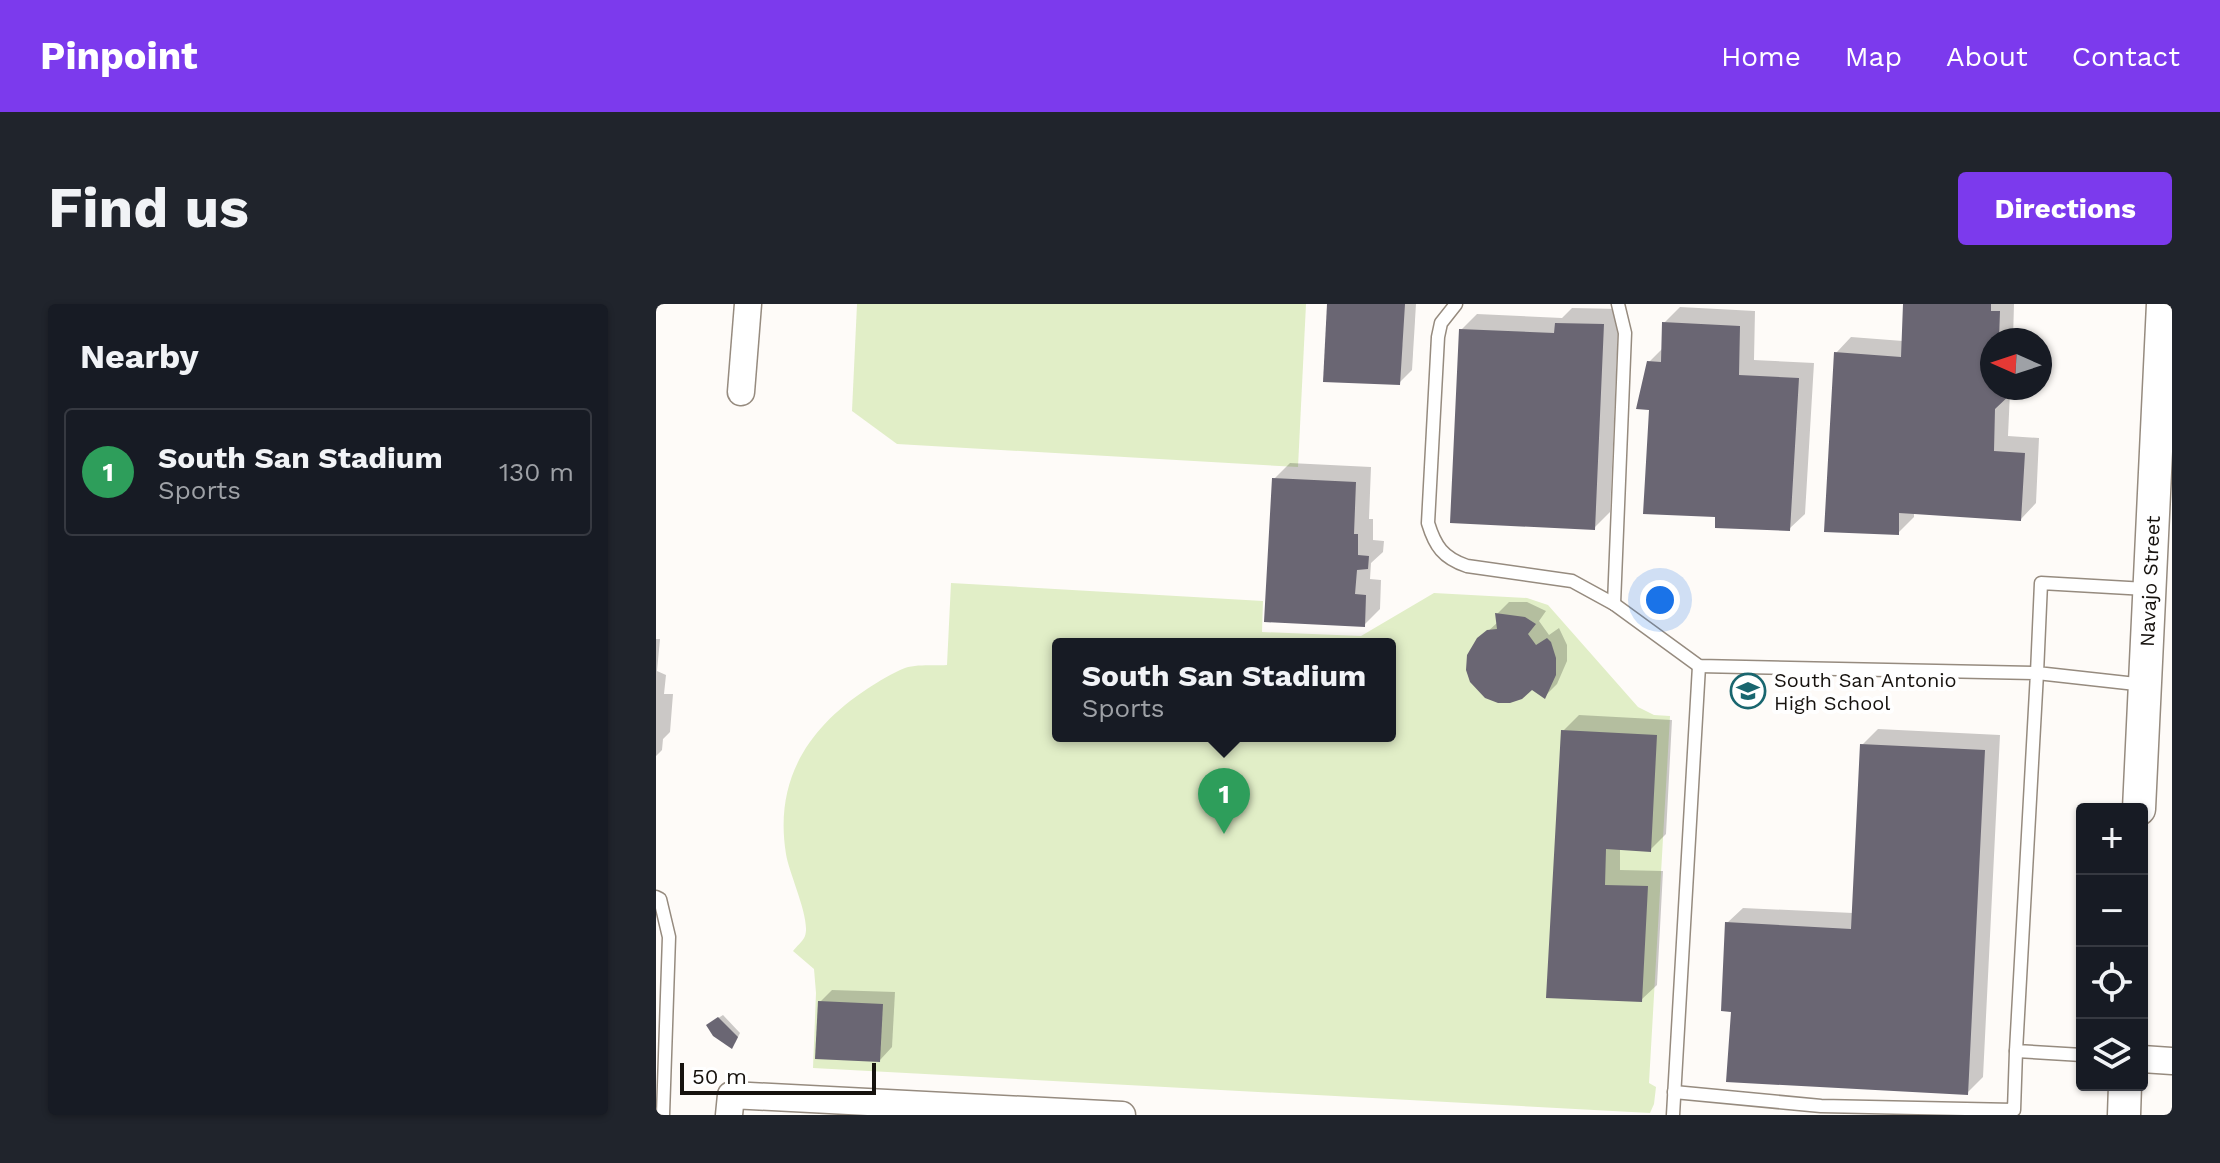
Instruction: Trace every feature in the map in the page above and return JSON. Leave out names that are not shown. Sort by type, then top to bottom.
[{"type":"street","points":[[741,392],[748,304]]},
{"type":"street","name":"Navajo Street","points":[[2139,803],[2166,313]]},
{"type":"street","points":[[2148,1059],[2172,1061]]},
{"type":"street","points":[[2124,1115],[2125,1091]]},
{"type":"street","points":[[730,1105],[1122,1115]]},
{"type":"lane","points":[[1456,304],[1441,323],[1438,337],[1428,523],[1435,546],[1452,561],[1467,566],[1572,581],[1614,604],[1699,666],[2037,673],[2145,685]]},
{"type":"lane","points":[[1614,604],[1625,333],[1618,304]]},
{"type":"lane","points":[[1674,1092],[1821,1106],[2014,1110],[2041,583],[2149,589]]},
{"type":"lane","points":[[1673,1115],[1699,666]]},
{"type":"lane","points":[[656,897],[660,899],[669,937],[663,1115]]},
{"type":"lane","points":[[2016,1051],[2076,1055]]},
{"type":"green space","points":[[857,304],[1306,304],[1298,467],[897,444],[852,411]]},
{"type":"green space","points":[[951,583],[1263,601],[1262,632],[1361,636],[1434,593],[1527,598],[1548,605],[1638,707],[1654,715],[1670,716],[1649,1083],[1656,1087],[1650,1113],[813,1068],[814,969],[793,951],[804,938],[806,928],[786,854],[785,802],[800,758],[828,721],[876,683],[905,668],[947,665]]},
{"type":"building","points":[[1327,304],[1405,304],[1400,385],[1323,382]]},
{"type":"building","points":[[1903,304],[1991,304],[1991,311],[2000,311],[1999,328],[1980,328],[1980,400],[2005,400],[1995,409],[1994,451],[2025,453],[2021,521],[1899,513],[1899,535],[1824,532],[1834,352],[1901,357]]},
{"type":"building","points":[[1662,322],[1740,326],[1739,375],[1799,378],[1790,531],[1715,528],[1715,517],[1643,514],[1649,410],[1636,409],[1647,361],[1661,362]]},
{"type":"building","points":[[1555,323],[1604,324],[1595,530],[1450,523],[1459,329],[1554,333]]},
{"type":"building","points":[[1272,478],[1356,482],[1354,534],[1358,534],[1358,555],[1369,556],[1368,569],[1357,570],[1355,594],[1366,595],[1365,627],[1264,622]]},
{"type":"building","points":[[1495,613],[1525,617],[1536,624],[1528,634],[1536,645],[1547,638],[1551,642],[1556,658],[1556,675],[1545,699],[1532,690],[1522,699],[1498,703],[1485,698],[1470,682],[1466,670],[1467,655],[1477,638],[1487,630],[1497,629]]},
{"type":"building","points":[[1561,730],[1657,735],[1651,852],[1606,849],[1605,885],[1648,886],[1642,1002],[1546,998]]},
{"type":"building","points":[[1860,744],[1985,750],[1968,1095],[1726,1082],[1731,1012],[1721,1011],[1725,922],[1851,929]]},
{"type":"building","points":[[818,1001],[883,1004],[880,1062],[815,1059]]},
{"type":"building","points":[[718,1017],[738,1037],[732,1049],[713,1036],[706,1025]]},
{"type":"place","name":"South San Antonio High School","points":[[1748,691]]},
{"type":"place","name":"South San Stadium","points":[[1224,834]]}]
